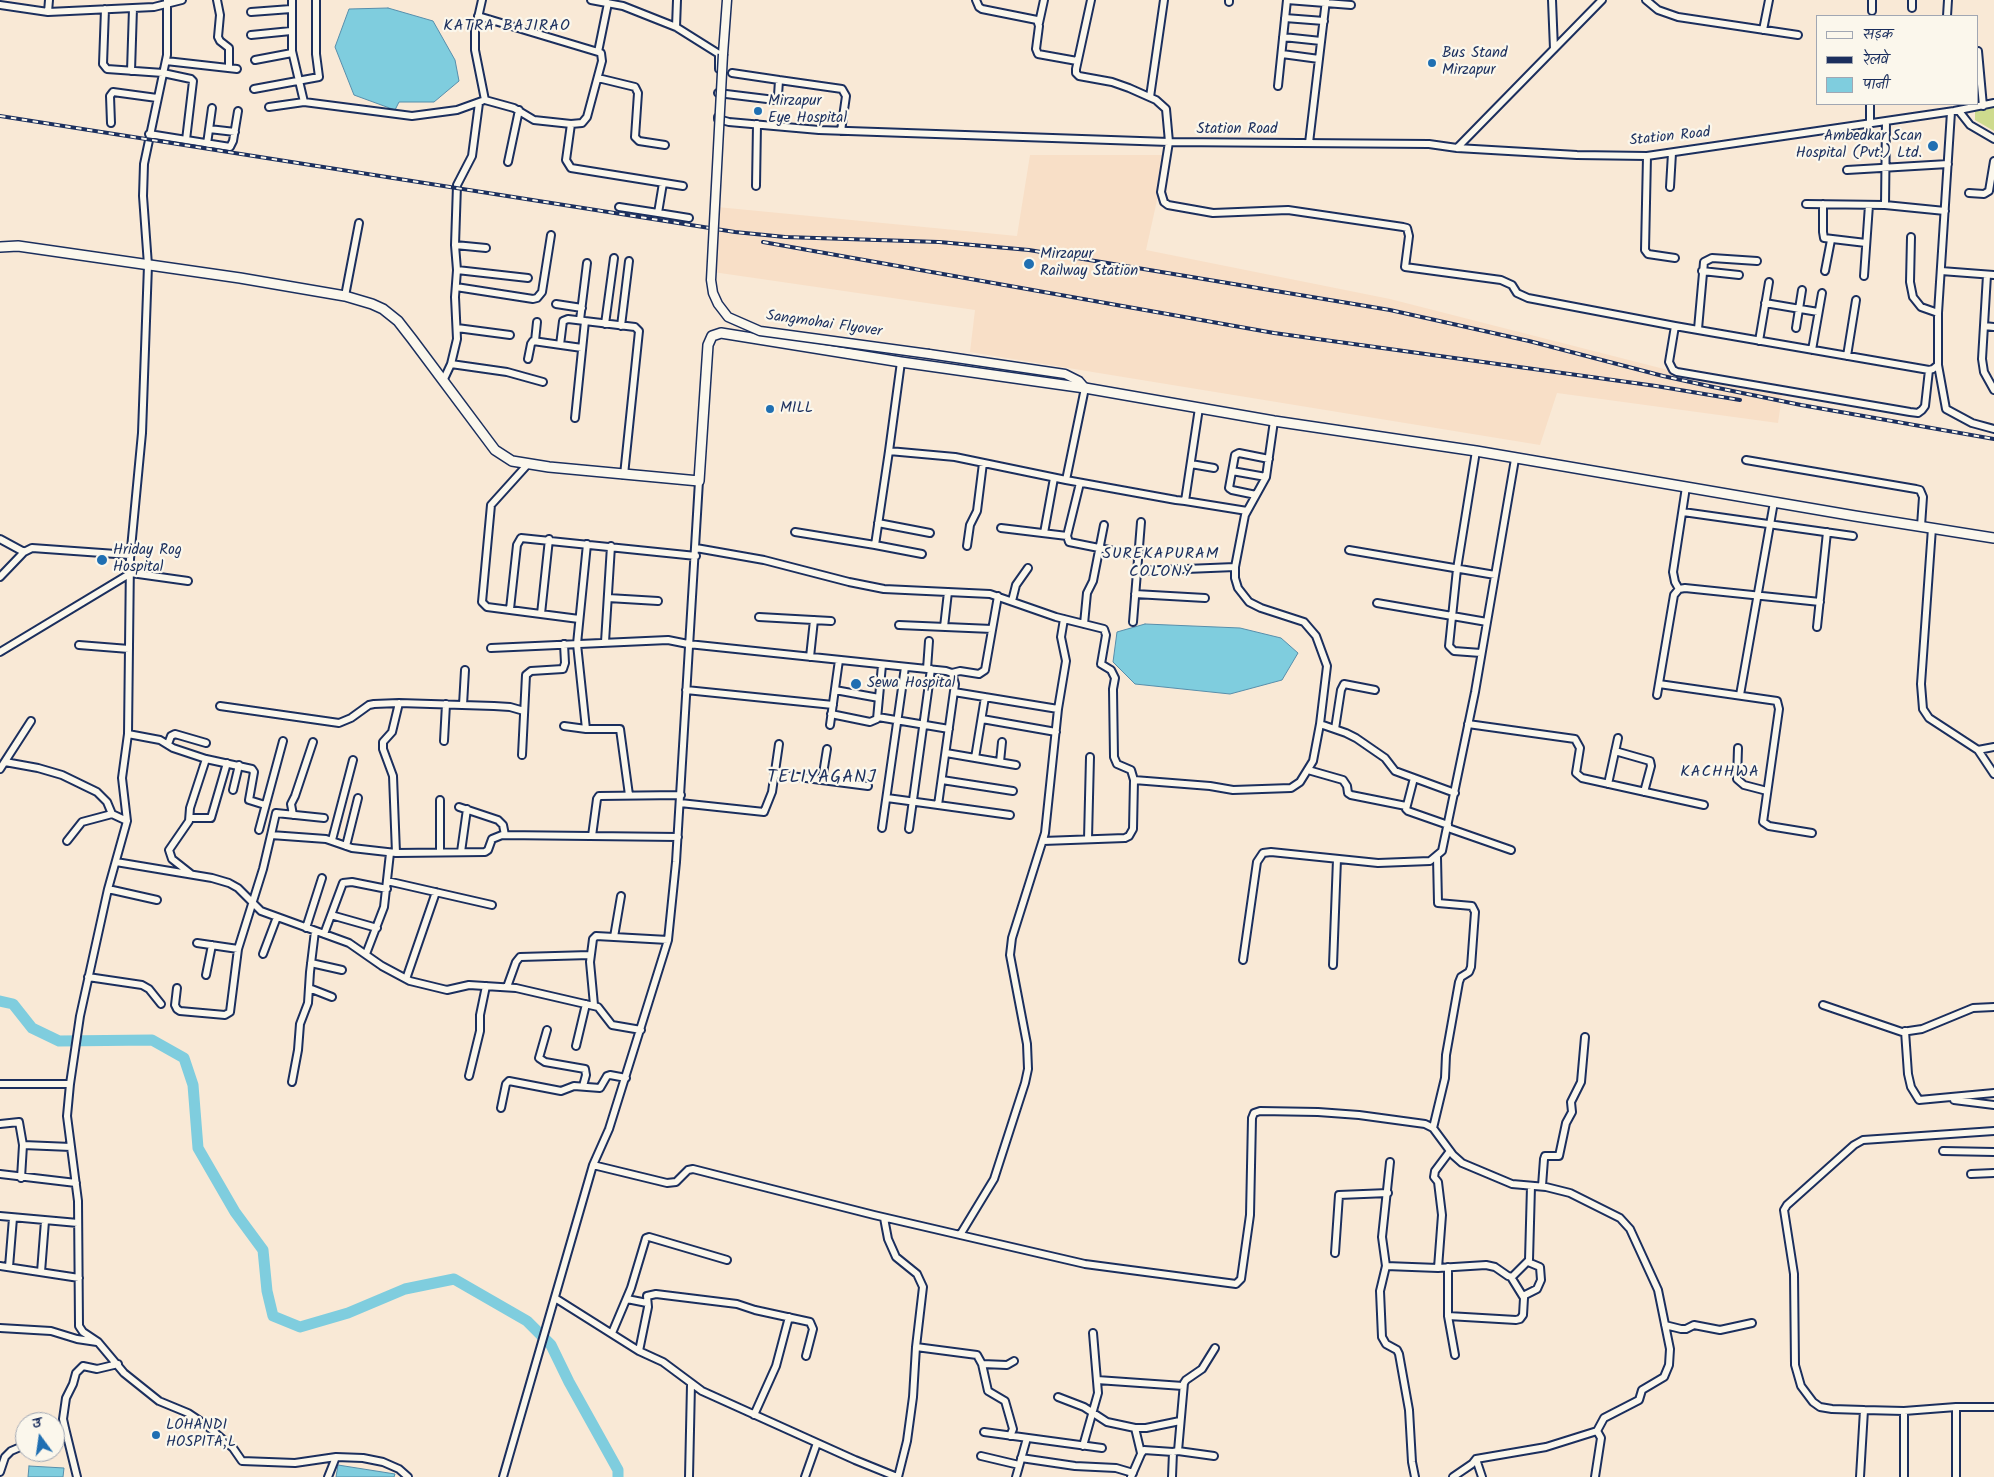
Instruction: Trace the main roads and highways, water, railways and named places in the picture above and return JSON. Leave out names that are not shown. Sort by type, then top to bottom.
[{"type":"highway","points":[[0,240],[18,246],[240,278],[345,296],[383,309],[398,321],[495,450],[512,461],[528,464],[699,481],[708,345],[709,340],[716,334],[727,334],[901,362],[1085,388],[1274,421],[1476,451],[1686,488],[1994,538]]},
{"type":"highway","points":[[0,247],[18,246]]},
{"type":"main road","points":[[721,54],[722,0]]},
{"type":"main road","name":"Sangmohai Flyover","points":[[727,0],[721,54],[711,280],[713,293],[718,304],[728,317],[760,331],[1065,374],[1079,381],[1085,388]]},
{"type":"water","points":[[388,8],[433,21],[455,60],[459,81],[434,102],[399,102],[395,110],[354,95],[335,47],[349,9]]},
{"type":"water","points":[[1145,624],[1240,628],[1281,638],[1298,653],[1282,680],[1230,694],[1135,684],[1113,662],[1117,632]]},
{"type":"water","points":[[338,1465],[395,1474],[394,1477],[336,1477]]},
{"type":"water","points":[[29,1466],[64,1468],[63,1477],[28,1477]]},
{"type":"waterway","points":[[0,1001],[13,1004],[32,1028],[59,1041],[152,1040],[184,1058],[193,1085],[198,1148],[235,1212],[263,1250],[267,1291],[273,1316],[300,1327],[348,1313],[405,1289],[454,1279],[527,1321],[551,1345],[569,1382],[618,1470],[618,1477]]},
{"type":"railway","points":[[0,116],[735,232],[785,237],[939,242],[1029,250],[1390,310],[1529,341],[1713,387],[1801,405],[1994,439]]},
{"type":"railway","points":[[763,242],[1274,333],[1656,386],[1740,400]]},
{"type":"place","name":"Bus Stand Mirzapur","points":[[1432,63]]},
{"type":"place","name":"Mirzapur Eye Hospital","points":[[758,111]]},
{"type":"place","name":"Ambedkar Scan Hospital (Pvt.) Ltd.","points":[[1933,146]]},
{"type":"place","name":"Mirzapur Railway Station","points":[[1029,264]]},
{"type":"place","name":"MILL","points":[[770,409]]},
{"type":"place","name":"Hriday Rog Hospital","points":[[102,560]]},
{"type":"place","name":"Sewa Hospital","points":[[856,684]]},
{"type":"place","name":"LOHANDI HOSPITA;L","points":[[156,1435]]},
{"type":"district","name":"KATRA BAJIRAO","points":[[507,27]]},
{"type":"district","name":"SUREKAPURAM COLONY","points":[[1161,564]]},
{"type":"district","name":"KACHHWA","points":[[1720,773]]},
{"type":"district","name":"TELIYAGANJ","points":[[822,779]]}]
